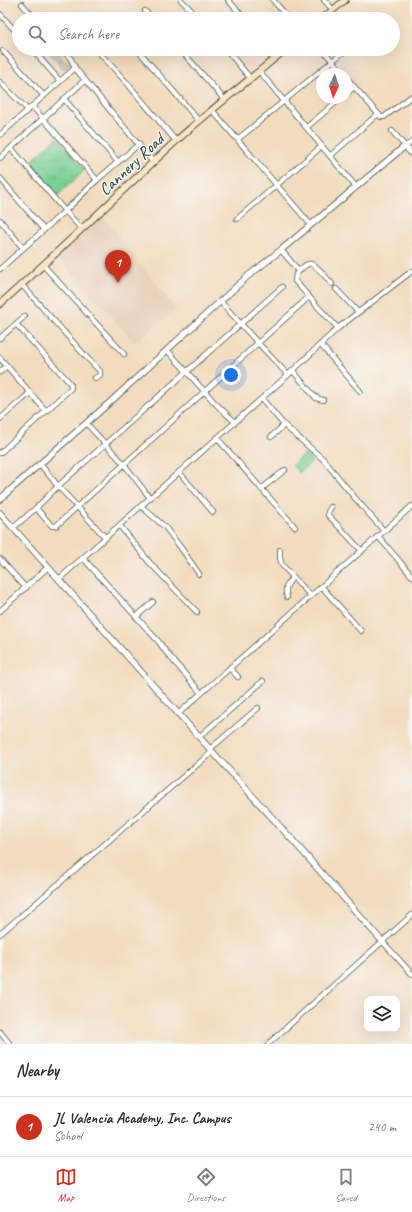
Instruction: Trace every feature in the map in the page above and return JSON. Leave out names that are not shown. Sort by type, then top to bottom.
[{"type":"main road","points":[[331,12],[345,0]]},
{"type":"main road","name":"Cannery Road","points":[[0,304],[44,265],[176,141],[277,57]]},
{"type":"street","points":[[181,0],[193,12]]},
{"type":"street","points":[[228,0],[239,12]]},
{"type":"street","points":[[273,0],[283,12]]},
{"type":"street","points":[[324,0],[333,10]]},
{"type":"street","points":[[22,4],[29,12]]},
{"type":"street","points":[[0,14],[12,27]]},
{"type":"street","points":[[3,51],[44,96]]},
{"type":"street","points":[[38,56],[60,81]]},
{"type":"street","points":[[68,56],[75,68],[154,162]]},
{"type":"street","points":[[102,56],[176,141]]},
{"type":"street","points":[[142,56],[199,121]]},
{"type":"street","points":[[186,56],[224,100]]},
{"type":"street","points":[[232,56],[250,78]]},
{"type":"street","points":[[328,56],[339,68]]},
{"type":"street","points":[[238,139],[339,56]]},
{"type":"street","points":[[0,135],[75,68]]},
{"type":"street","points":[[259,71],[356,187]]},
{"type":"street","points":[[0,158],[85,80]]},
{"type":"street","points":[[0,82],[28,110]]},
{"type":"street","points":[[352,84],[381,117],[384,117],[412,96]]},
{"type":"street","points":[[64,99],[118,162]]},
{"type":"street","points":[[307,127],[334,104]]},
{"type":"street","points":[[32,106],[97,180]]},
{"type":"street","points":[[212,110],[311,225]]},
{"type":"street","points":[[330,156],[378,114]]},
{"type":"street","points":[[392,130],[412,154]]},
{"type":"street","points":[[0,500],[248,276],[405,146],[412,142]]},
{"type":"street","points":[[1,266],[24,248],[97,180],[139,144]]},
{"type":"street","points":[[237,219],[322,146]]},
{"type":"street","points":[[11,148],[82,229]]},
{"type":"street","points":[[0,178],[44,230]]},
{"type":"street","points":[[0,220],[24,248]]},
{"type":"street","points":[[281,250],[299,271]]},
{"type":"street","points":[[332,284],[313,264],[308,264],[299,271],[295,277],[296,281],[309,297],[338,328]]},
{"type":"street","points":[[44,265],[124,354]]},
{"type":"street","points":[[59,579],[262,399],[338,328],[412,271]]},
{"type":"street","points":[[22,285],[100,371],[100,375],[95,378]]},
{"type":"street","points":[[13,528],[282,286]]},
{"type":"street","points":[[336,289],[358,312]]},
{"type":"street","points":[[36,508],[51,525],[55,526],[309,297]]},
{"type":"street","points":[[220,301],[288,375]]},
{"type":"street","points":[[0,338],[25,316]]},
{"type":"street","points":[[0,453],[70,390],[71,385],[16,324]]},
{"type":"street","points":[[321,345],[360,391]]},
{"type":"street","points":[[167,350],[235,422]]},
{"type":"street","points":[[0,358],[46,412]]},
{"type":"street","points":[[0,372],[7,366]]},
{"type":"street","points":[[293,371],[316,398],[323,400]]},
{"type":"street","points":[[0,420],[30,393]]},
{"type":"street","points":[[262,399],[284,425],[323,459],[354,498],[384,531]]},
{"type":"street","points":[[86,423],[124,464],[150,498]]},
{"type":"street","points":[[271,437],[284,425]]},
{"type":"street","points":[[217,438],[295,527]]},
{"type":"street","points":[[40,464],[58,486],[106,538]]},
{"type":"street","points":[[261,489],[285,470]]},
{"type":"street","points":[[179,472],[213,512]]},
{"type":"street","points":[[141,506],[169,532],[198,574]]},
{"type":"street","points":[[178,714],[412,506]]},
{"type":"street","points":[[331,507],[328,515],[362,551]]},
{"type":"street","points":[[0,513],[211,751],[296,843],[412,974]]},
{"type":"street","points":[[120,526],[150,562],[197,612]]},
{"type":"street","points":[[378,536],[412,576]]},
{"type":"street","points":[[280,550],[282,565],[311,596]]},
{"type":"street","points":[[83,558],[159,642],[201,693]]},
{"type":"street","points":[[0,559],[26,588]]},
{"type":"street","points":[[0,611],[48,567]]},
{"type":"street","points":[[287,597],[287,583],[293,577]]},
{"type":"street","points":[[322,587],[361,631]]},
{"type":"street","points":[[136,617],[153,602]]},
{"type":"street","points":[[230,668],[238,677]]},
{"type":"street","points":[[199,737],[263,681]]},
{"type":"street","points":[[0,934],[211,751],[258,708]]},
{"type":"street","points":[[268,1044],[412,915]]},
{"type":"street","points":[[0,1032],[10,1044]]},
{"type":"shaded area","points":[[52,56],[62,56],[65,61],[67,59],[71,64],[64,70]]},
{"type":"shaded area","points":[[103,216],[176,309],[135,343],[58,257]]},
{"type":"green space","points":[[57,137],[85,170],[57,196],[30,163]]},
{"type":"green space","points":[[305,454],[312,462],[299,473],[292,465]]},
{"type":"place","name":"JL Valencia Academy, Inc. Campus","points":[[118,283]]}]
